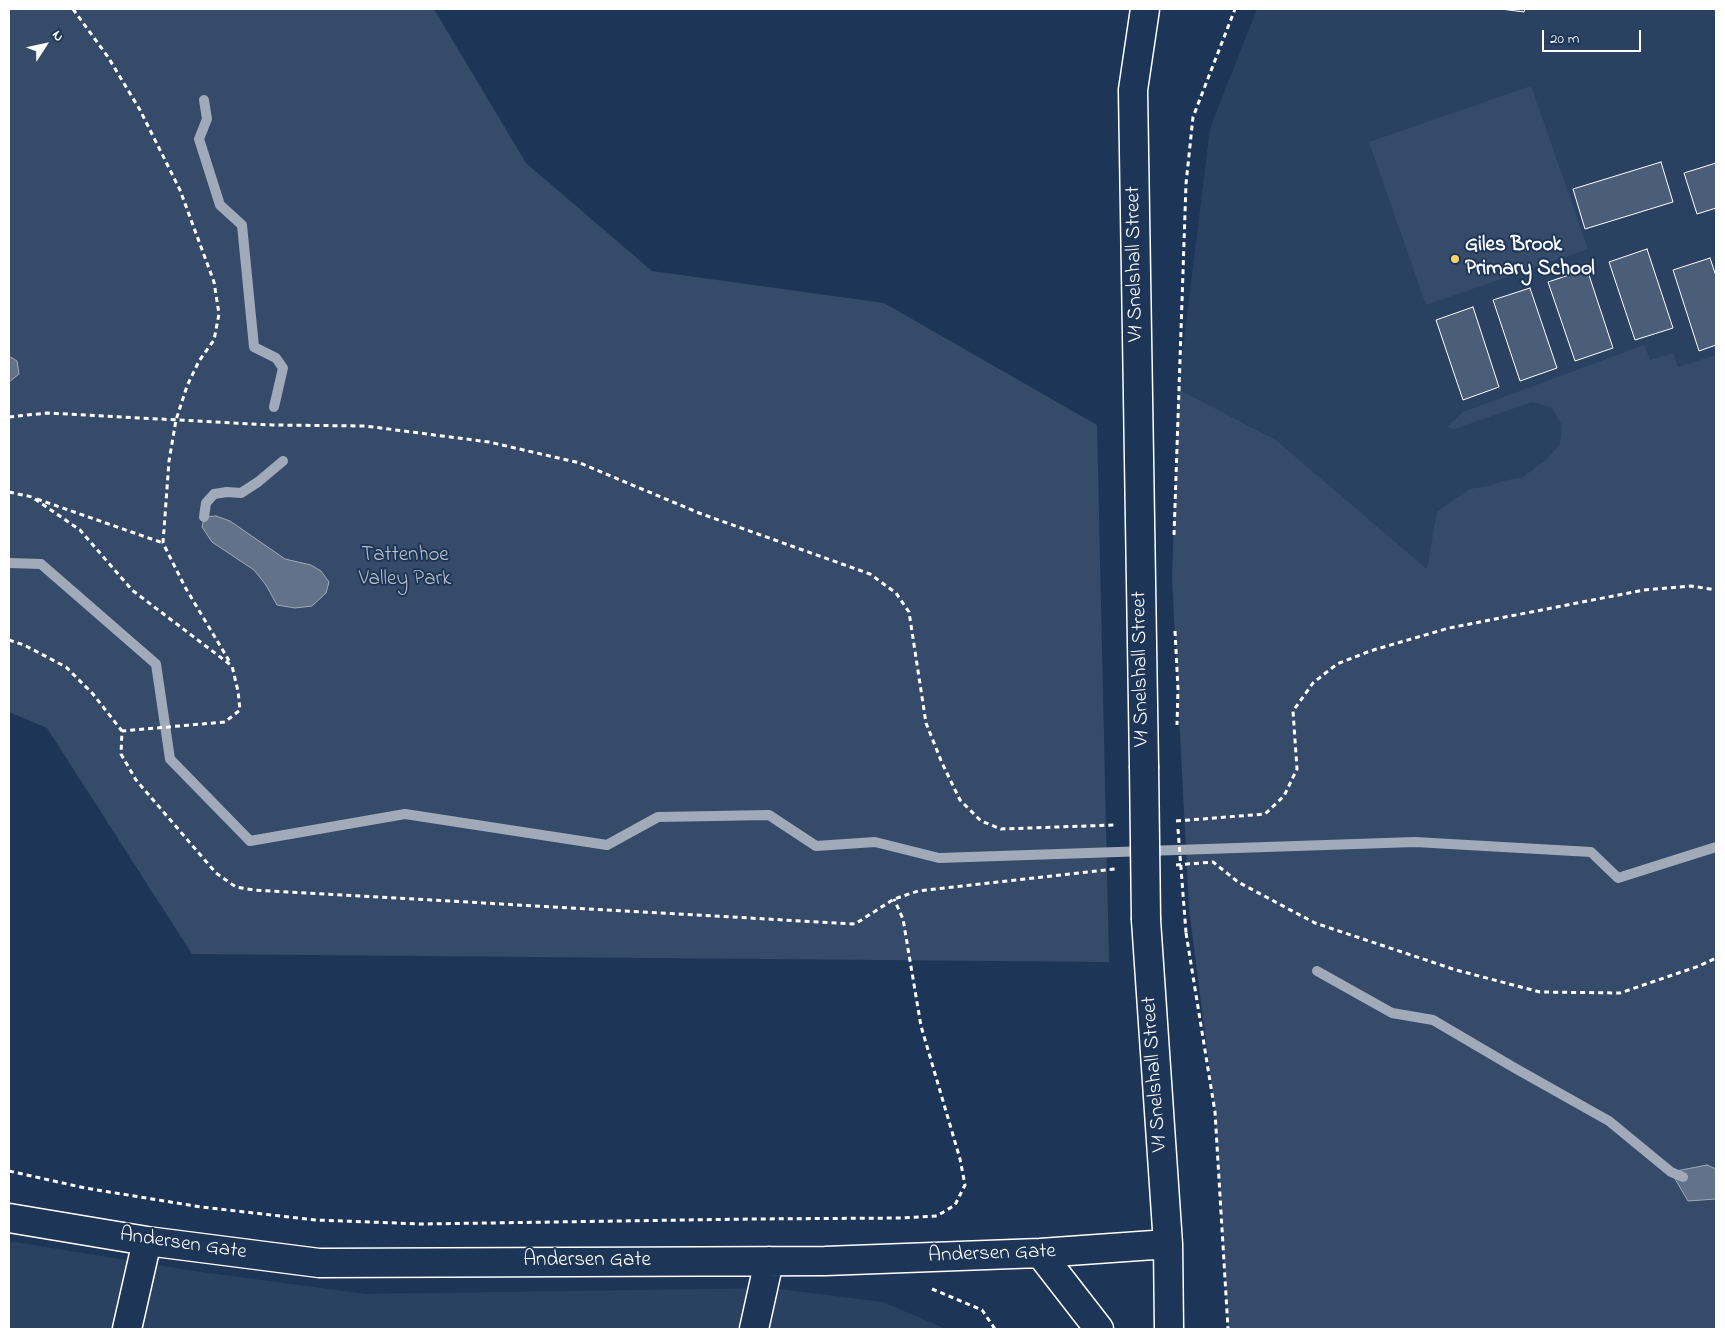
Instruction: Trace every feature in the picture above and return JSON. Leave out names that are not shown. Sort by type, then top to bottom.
[{"type":"street","name":"V1 Snelshall Street","points":[[1144,9],[1133,90],[1146,920],[1168,1244],[1169,1329]]},
{"type":"street","name":"Andersen Gate","points":[[9,1218],[147,1241],[319,1263],[825,1261],[1040,1253],[1168,1244]]},
{"type":"street","points":[[127,1329],[147,1241]]},
{"type":"street","points":[[1040,1253],[1099,1329]]},
{"type":"street","points":[[754,1329],[769,1261]]},
{"type":"path","points":[[74,9],[108,57],[144,119],[180,190],[214,282],[219,314],[214,340],[199,360],[187,386],[176,420],[169,461],[163,543],[185,587],[232,666],[240,710],[224,722],[122,731]]},
{"type":"path","points":[[1174,539],[1186,184],[1193,117],[1235,9]]},
{"type":"path","points":[[9,417],[46,413],[272,425],[365,426],[498,444],[580,463],[699,513],[870,574],[896,593],[908,612],[926,723],[942,763],[960,800],[981,821],[1001,829],[1123,825]]},
{"type":"path","points":[[9,492],[32,497],[163,543]]},
{"type":"path","points":[[32,497],[80,530],[132,590],[232,666]]},
{"type":"path","points":[[1170,821],[1265,814],[1284,796],[1297,770],[1293,711],[1313,682],[1337,664],[1370,651],[1448,628],[1644,590],[1691,586],[1716,590]]},
{"type":"path","points":[[1175,625],[1178,689],[1177,728]]},
{"type":"path","points":[[9,640],[24,645],[66,667],[93,694],[122,731],[121,754],[136,780],[216,873],[236,887],[855,924],[894,899],[918,891],[1116,868]]},
{"type":"path","points":[[1177,815],[1186,933],[1215,1112],[1228,1329]]},
{"type":"path","points":[[1174,865],[1213,862],[1238,882],[1314,923],[1456,970],[1540,992],[1620,993],[1699,966],[1716,958]]},
{"type":"path","points":[[9,1171],[85,1188],[201,1207],[316,1220],[422,1224],[937,1216],[955,1205],[965,1185],[960,1159],[922,1026],[903,919],[894,899]]},
{"type":"shaded area","name":"Giles Brook Primary School","points":[[1257,9],[1716,9],[1716,550],[1427,569],[1276,440],[1178,389],[1210,128]]},
{"type":"shaded area","points":[[9,356],[17,361],[19,374],[9,382]]},
{"type":"shaded area","points":[[216,516],[230,521],[285,559],[311,565],[321,571],[329,582],[326,593],[312,606],[295,608],[277,605],[266,585],[254,570],[212,542],[202,527],[204,517]]},
{"type":"shaded area","points":[[1707,1165],[1716,1169],[1716,1199],[1688,1201],[1671,1172]]},
{"type":"shaded area","points":[[9,1241],[194,1271],[366,1294],[771,1288],[883,1302],[946,1329],[9,1329]]},
{"type":"green space","name":"Tattenhoe Valley Park","points":[[9,9],[434,9],[526,163],[652,271],[884,303],[1097,425],[1109,962],[192,954],[47,728],[9,712]]},
{"type":"green space","points":[[1531,86],[1588,249],[1426,305],[1369,142]]},
{"type":"green space","points":[[1644,345],[1650,360],[1673,353],[1678,367],[1716,355],[1716,1329],[1228,1329],[1215,1112],[1189,909],[1172,578],[1178,389],[1276,440],[1427,569],[1437,512],[1469,489],[1523,477],[1546,460],[1560,444],[1562,425],[1551,407],[1532,402],[1455,429],[1447,427],[1463,412]]},
{"type":"building","points":[[1501,9],[1525,9],[1524,12]]},
{"type":"building","points":[[1661,162],[1673,202],[1585,229],[1573,189]]},
{"type":"building","points":[[1716,163],[1716,208],[1697,214],[1684,173]]},
{"type":"building","points":[[1647,249],[1673,328],[1635,340],[1609,262]]},
{"type":"building","points":[[1710,258],[1716,276],[1716,345],[1699,351],[1673,270]]},
{"type":"building","points":[[1587,269],[1613,348],[1575,361],[1548,282]]},
{"type":"building","points":[[1530,288],[1557,368],[1520,381],[1493,300]]},
{"type":"building","points":[[1473,307],[1499,387],[1463,400],[1436,320]]},
{"type":"waterway","points":[[204,100],[207,119],[199,139],[220,205],[242,225],[254,347],[276,358],[283,368],[274,407]]},
{"type":"waterway","points":[[204,517],[206,503],[214,494],[227,492],[241,493],[258,482],[283,461]]},
{"type":"waterway","points":[[9,563],[41,564],[156,664],[170,759],[250,841],[405,814],[607,845],[658,817],[769,815],[816,846],[875,842],[939,858],[1415,842],[1591,852],[1618,878],[1716,847]]},
{"type":"waterway","points":[[1317,971],[1392,1013],[1433,1020],[1609,1121],[1671,1172],[1683,1177]]},
{"type":"place","name":"Giles Brook Primary School","points":[[1455,259]]}]
